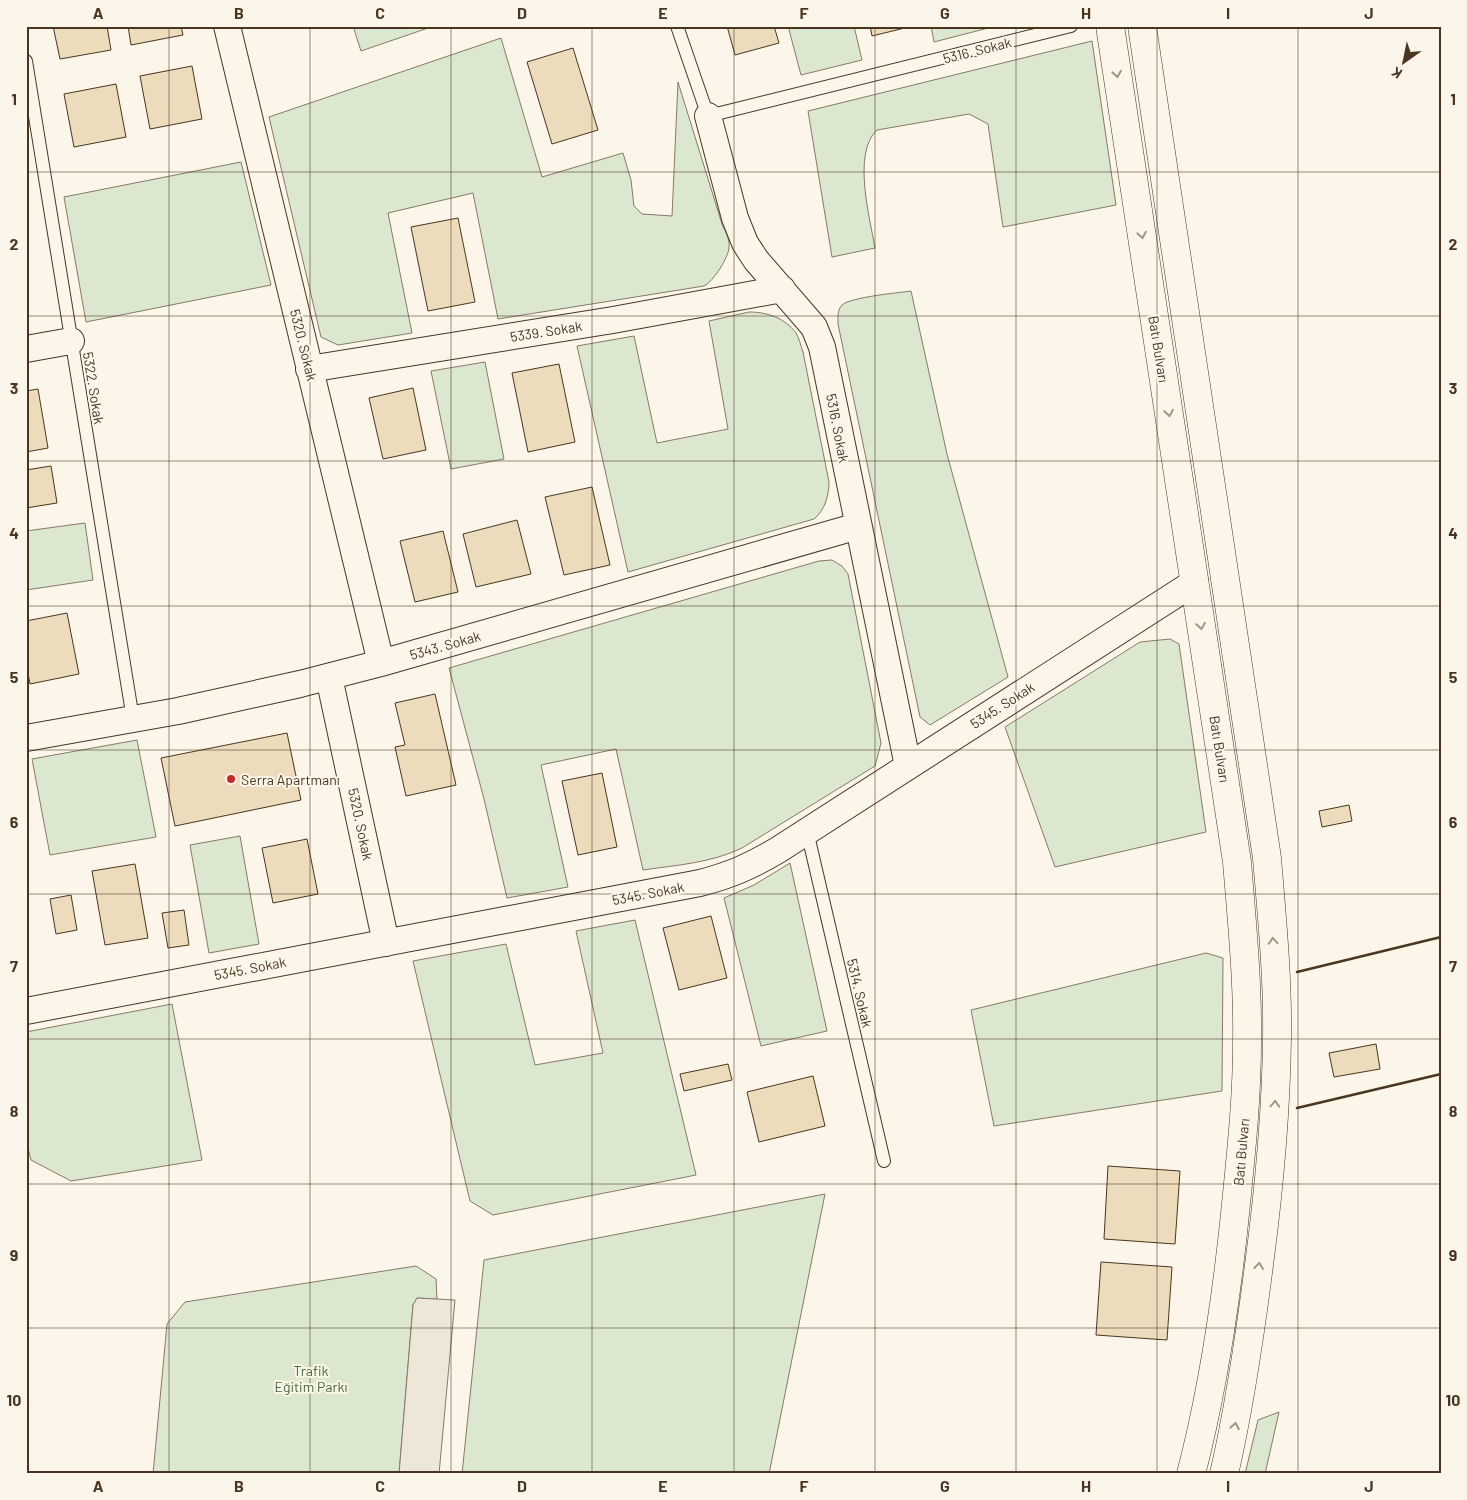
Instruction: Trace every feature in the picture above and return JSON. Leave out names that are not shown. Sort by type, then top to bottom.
[{"type":"street","name":"5320. Sokak","points":[[227,26],[381,664]]},
{"type":"street","name":"Batı Bulvarı","points":[[1110,26],[1237,862],[1246,961],[1247,1044],[1243,1137],[1230,1266],[1221,1332],[1202,1431],[1191,1474]]},
{"type":"street","points":[[1142,26],[1267,858],[1274,950],[1277,1038],[1275,1115],[1268,1200],[1248,1351],[1234,1432],[1224,1474]]},
{"type":"street","name":"5316. Sokak","points":[[708,116],[735,218],[745,243],[756,260],[814,327],[822,347],[908,766]]},
{"type":"street","name":"5339. Sokak","points":[[309,369],[613,320],[782,289]]},
{"type":"street","points":[[26,350],[71,342]]},
{"type":"street","name":"5343. Sokak","points":[[26,738],[261,694],[381,664],[858,526]]},
{"type":"street","name":"5345. Sokak","points":[[26,1010],[386,943],[730,875],[753,865],[807,831],[1195,582]]},
{"type":"street","name":"5320. Sokak","points":[[329,676],[386,943]]},
{"type":"lane","name":"5316. Sokak","points":[[677,26],[708,116],[1071,26]]},
{"type":"lane","name":"5322. Sokak","points":[[26,61],[133,719]]},
{"type":"lane","name":"5314. Sokak","points":[[807,831],[884,1161]]},
{"type":"green space","points":[[353,26],[434,26],[361,51]]},
{"type":"green space","points":[[788,26],[854,26],[862,60],[801,75]]},
{"type":"green space","points":[[931,26],[996,26],[934,42]]},
{"type":"green space","points":[[501,38],[542,177],[623,153],[631,180],[634,206],[642,214],[672,216],[678,82],[729,241],[728,251],[720,269],[712,280],[704,286],[498,319],[473,193],[388,213],[412,333],[338,345],[321,337],[269,117]]},
{"type":"green space","points":[[1092,41],[1116,205],[1003,227],[988,124],[969,114],[877,130],[870,140],[865,154],[864,170],[867,204],[875,248],[832,257],[808,111]]},
{"type":"green space","points":[[241,162],[271,285],[86,322],[64,197]]},
{"type":"green space","points":[[911,291],[947,454],[1008,677],[930,725],[920,717],[838,324],[839,309],[847,302]]},
{"type":"green space","points":[[749,312],[769,315],[787,323],[796,333],[799,340],[829,482],[824,507],[814,519],[628,572],[577,346],[634,336],[657,443],[728,429],[709,321]]},
{"type":"green space","points":[[485,362],[504,459],[451,469],[431,371]]},
{"type":"green space","points":[[85,523],[93,580],[26,590],[26,531]]},
{"type":"green space","points":[[832,560],[842,566],[848,574],[881,743],[875,766],[742,848],[706,860],[643,870],[616,749],[541,765],[568,887],[507,898],[484,799],[449,668],[819,561]]},
{"type":"green space","points":[[1170,639],[1179,644],[1206,832],[1055,867],[1005,727],[1140,642]]},
{"type":"green space","points":[[137,740],[156,837],[50,855],[32,759]]},
{"type":"green space","points":[[240,836],[259,944],[209,953],[190,845]]},
{"type":"green space","points":[[790,863],[827,1031],[761,1046],[724,898],[754,885]]},
{"type":"green space","points":[[635,920],[696,1175],[493,1215],[470,1201],[413,961],[506,944],[535,1065],[603,1053],[576,931]]},
{"type":"green space","points":[[1206,953],[1223,958],[1222,1091],[994,1126],[971,1010]]},
{"type":"green space","points":[[172,1004],[202,1160],[71,1181],[31,1160],[26,1140],[26,1032]]},
{"type":"green space","points":[[825,1194],[769,1474],[462,1474],[484,1260]]},
{"type":"green space","name":"Trafik Eğitim Parkı","points":[[416,1266],[436,1279],[437,1299],[417,1298],[413,1305],[399,1474],[153,1474],[167,1324],[185,1302]]},
{"type":"green space","points":[[1279,1412],[1265,1474],[1245,1474],[1258,1420]]},
{"type":"shaded area","points":[[417,1298],[455,1300],[439,1474],[399,1474],[413,1305]]},
{"type":"building","points":[[53,26],[107,26],[111,50],[60,59]]},
{"type":"building","points":[[128,26],[181,26],[183,35],[131,45]]},
{"type":"building","points":[[727,26],[774,26],[779,43],[735,55]]},
{"type":"building","points":[[870,26],[913,26],[872,36]]},
{"type":"building","points":[[573,48],[598,130],[552,144],[527,62]]},
{"type":"building","points":[[192,66],[202,119],[150,129],[140,76]]},
{"type":"building","points":[[116,84],[126,137],[74,147],[64,94]]},
{"type":"building","points":[[458,218],[475,302],[428,311],[411,227]]},
{"type":"building","points":[[559,364],[575,442],[528,452],[512,373]]},
{"type":"building","points":[[413,388],[426,450],[383,459],[369,398]]},
{"type":"building","points":[[38,389],[48,448],[26,452],[26,391]]},
{"type":"building","points":[[51,466],[57,503],[26,508],[26,470]]},
{"type":"building","points":[[592,487],[610,565],[564,575],[545,497]]},
{"type":"building","points":[[517,520],[531,574],[476,587],[463,534]]},
{"type":"building","points":[[443,531],[458,592],[415,602],[400,541]]},
{"type":"building","points":[[67,613],[79,674],[30,684],[26,663],[26,621]]},
{"type":"building","points":[[435,694],[456,785],[406,796],[395,747],[405,745],[395,703]]},
{"type":"building","name":"Serra Apartmanı","points":[[287,733],[301,800],[175,826],[161,758]]},
{"type":"building","points":[[602,773],[617,847],[578,855],[562,781]]},
{"type":"building","points":[[1349,805],[1352,821],[1322,827],[1319,811]]},
{"type":"building","points":[[307,839],[318,894],[273,903],[262,848]]},
{"type":"building","points":[[135,864],[148,938],[105,945],[92,871]]},
{"type":"building","points":[[71,895],[77,930],[56,934],[50,899]]},
{"type":"building","points":[[184,910],[189,945],[168,948],[162,913]]},
{"type":"building","points":[[711,916],[727,978],[679,990],[663,928]]},
{"type":"building","points":[[1376,1044],[1380,1069],[1334,1077],[1329,1053]]},
{"type":"building","points":[[728,1064],[732,1080],[684,1091],[680,1074]]},
{"type":"building","points":[[813,1076],[825,1126],[759,1142],[747,1092]]},
{"type":"building","points":[[1108,1166],[1180,1171],[1175,1244],[1104,1239]]},
{"type":"building","points":[[1101,1262],[1172,1267],[1167,1340],[1096,1335]]},
{"type":"wall","points":[[1297,972],[1441,937]]},
{"type":"wall","points":[[1297,1108],[1441,1074]]},
{"type":"place","name":"Serra Apartmanı","points":[[231,779]]}]
